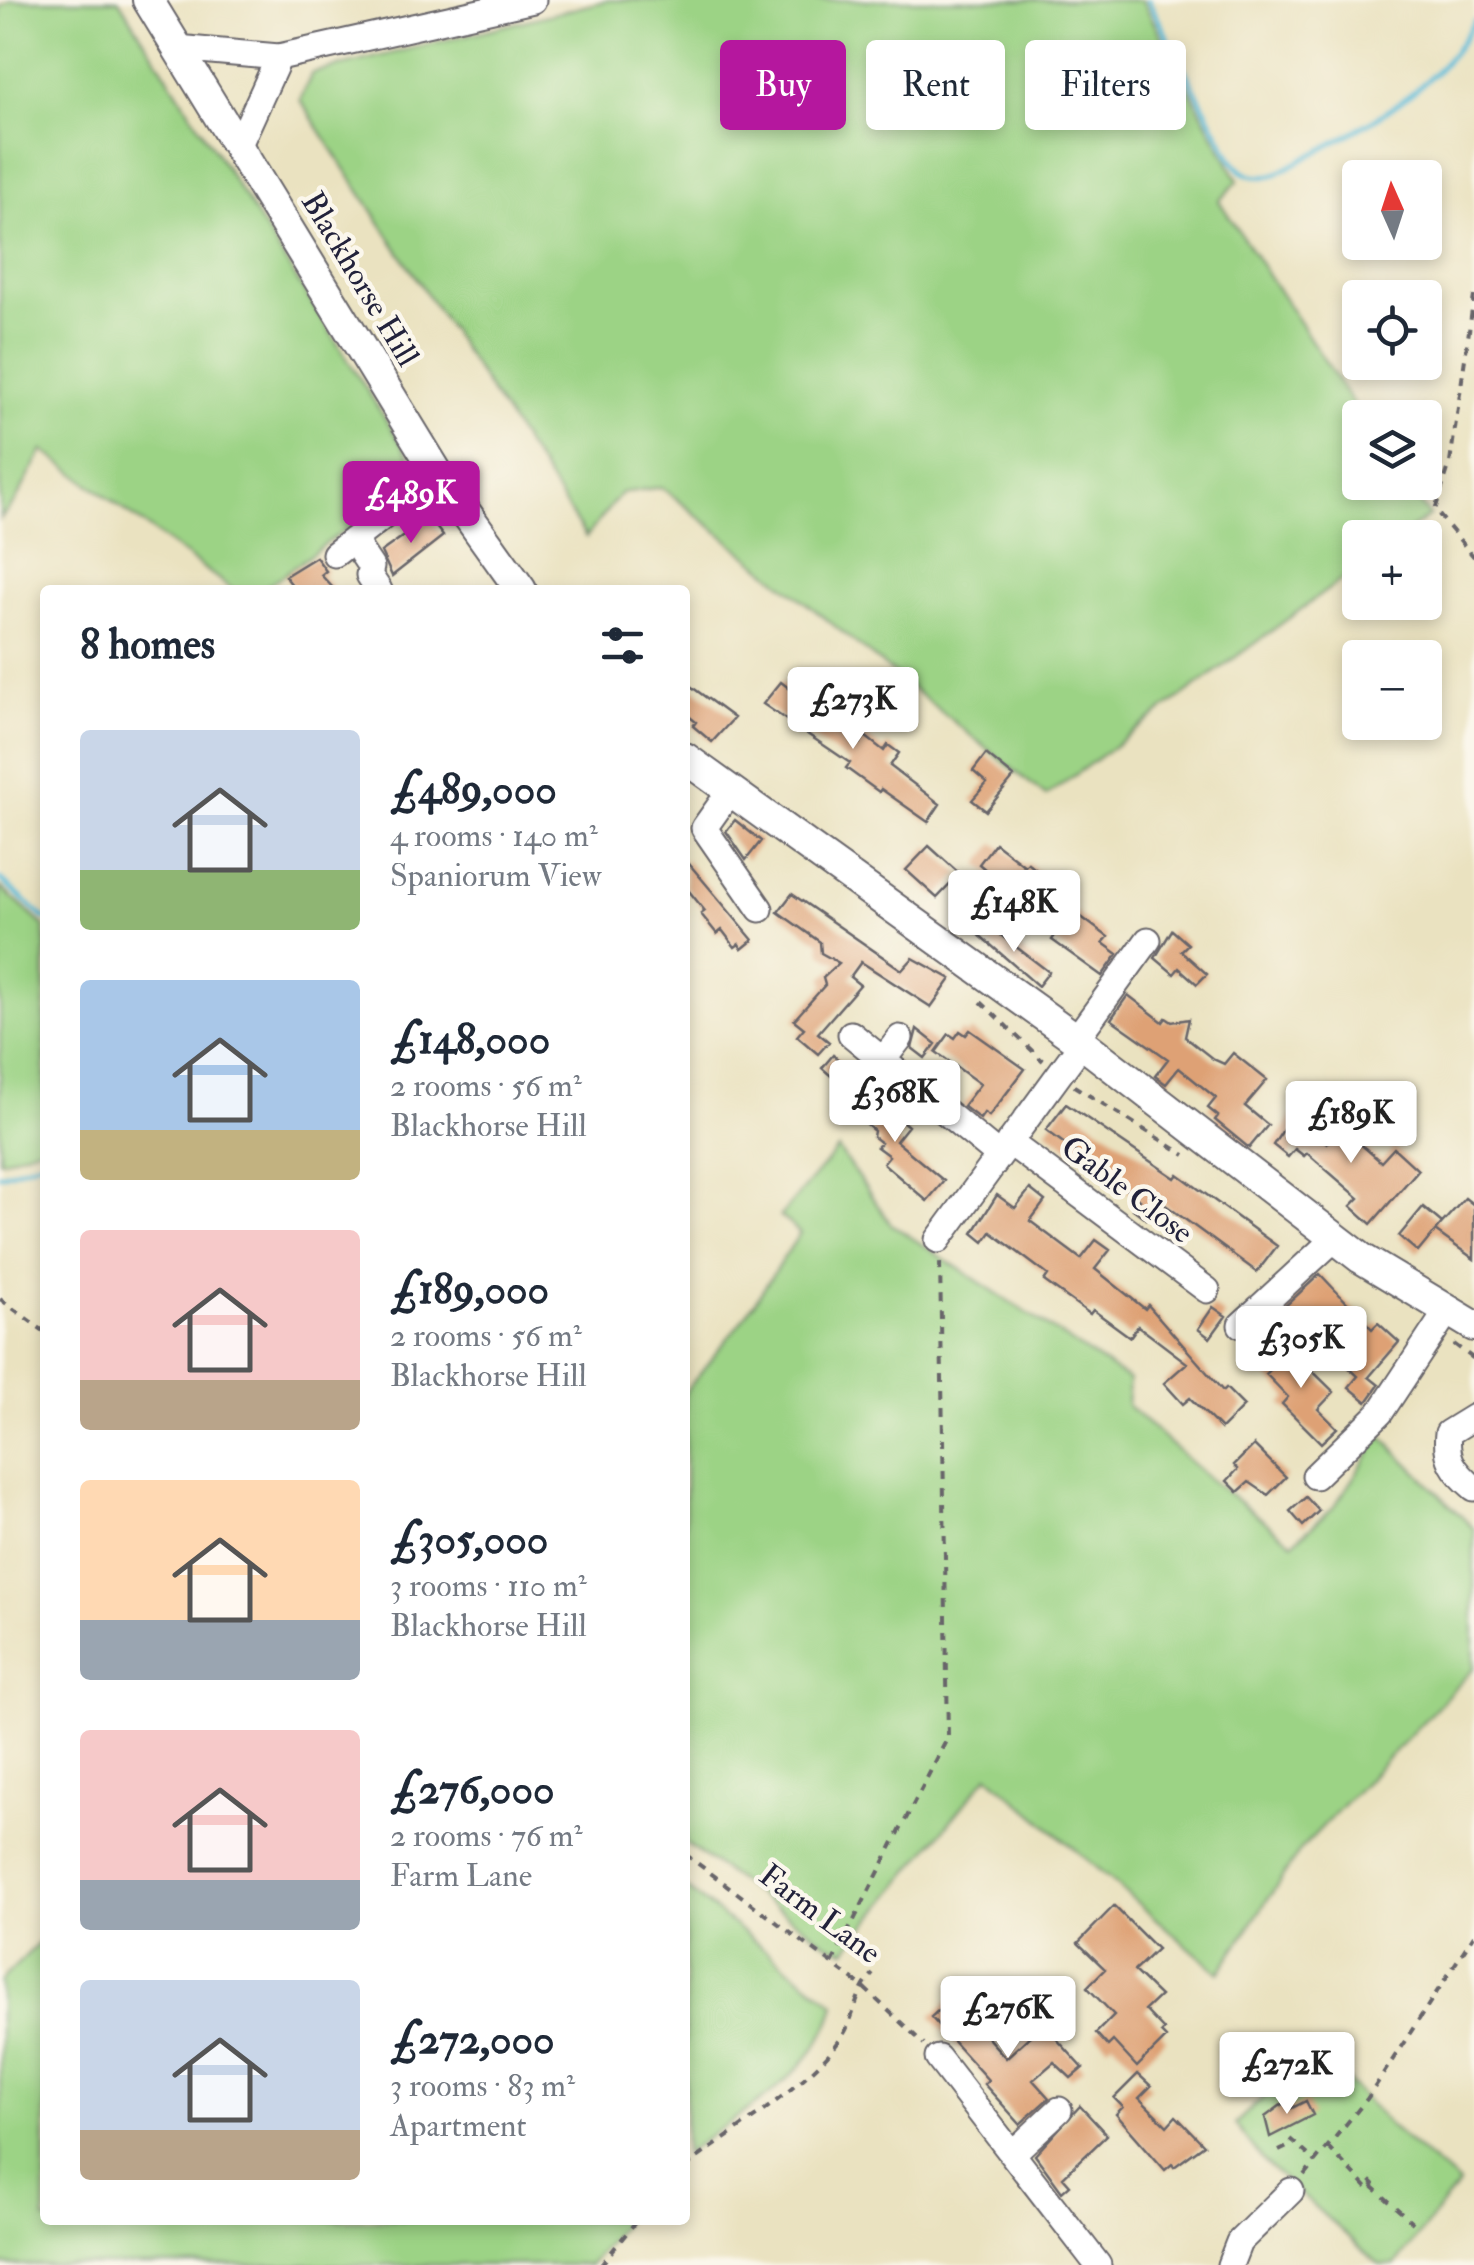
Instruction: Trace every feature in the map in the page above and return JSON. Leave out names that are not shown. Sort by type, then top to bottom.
[{"type":"main road","name":"Blackhorse Hill","points":[[148,0],[238,146],[425,471],[517,585]]},
{"type":"main road","points":[[690,761],[1079,1041],[1334,1239],[1461,1318]]},
{"type":"street","points":[[177,48],[280,58],[533,0]]},
{"type":"street","points":[[238,146],[280,58]]},
{"type":"street","points":[[376,585],[352,551],[425,471]]},
{"type":"street","points":[[731,790],[704,828],[760,909]]},
{"type":"street","points":[[938,1240],[1148,940]]},
{"type":"street","name":"Gable Close","points":[[851,1034],[1004,1149],[1207,1290]]},
{"type":"street","points":[[883,1060],[900,1038]]},
{"type":"street","points":[[1241,1325],[1334,1239]]},
{"type":"street","points":[[1315,1476],[1380,1413],[1461,1318]]},
{"type":"street","points":[[1474,1416],[1448,1433],[1446,1452],[1456,1472],[1474,1488]]},
{"type":"street","points":[[938,2058],[1058,2207],[1098,2265]]},
{"type":"street","points":[[1014,2152],[1060,2110]]},
{"type":"street","points":[[1230,2265],[1240,2242],[1293,2188]]},
{"type":"path","points":[[1474,296],[1450,463],[1435,510],[1474,557]]},
{"type":"path","points":[[832,1963],[948,1737],[938,1240]]},
{"type":"path","points":[[0,1300],[40,1328]]},
{"type":"path","name":"Farm Lane","points":[[690,1858],[862,1986],[938,2058]]},
{"type":"path","points":[[1293,2188],[1367,2100],[1474,1935]]},
{"type":"path","points":[[690,2163],[802,2080],[846,2030],[862,1986],[872,1974]]},
{"type":"path","points":[[1279,2151],[1292,2141],[1315,2162]]},
{"type":"path","points":[[1328,2147],[1365,2181],[1369,2190],[1372,2186],[1413,2222]]},
{"type":"path","points":[[600,2265],[632,2225]]},
{"type":"green space","points":[[11,0],[119,0],[421,475],[269,585],[226,585],[43,450],[15,502],[0,519],[0,7]]},
{"type":"green space","points":[[609,0],[1142,0],[1163,40],[1025,40],[1025,130],[1186,130],[1186,83],[1238,181],[1219,201],[1351,400],[1342,400],[1342,500],[1418,500],[1429,516],[1423,520],[1342,520],[1342,579],[1046,796],[662,487],[621,493],[586,537],[300,100],[312,73]]},
{"type":"green space","points":[[0,887],[40,923],[40,1147],[0,1161]]},
{"type":"green space","points":[[838,1149],[891,1224],[1129,1380],[1127,1405],[1208,1478],[1293,1543],[1334,1507],[1381,1436],[1474,1529],[1474,1668],[1301,1849],[1219,1973],[988,1775],[846,1950],[831,1946],[690,1847],[690,1386],[747,1314],[800,1233],[780,1216]]},
{"type":"green space","points":[[690,1891],[835,2004],[813,2051],[752,2107],[690,2150]]},
{"type":"green space","points":[[40,1942],[40,2225],[622,2225],[590,2265],[0,2265],[0,1981]]},
{"type":"green space","points":[[1316,2047],[1391,2127],[1459,2184],[1395,2265],[1380,2265],[1262,2160],[1235,2124]]},
{"type":"building","points":[[429,518],[443,536],[392,576],[381,552]]},
{"type":"building","points":[[316,557],[326,571],[321,575],[330,585],[292,585],[285,576]]},
{"type":"building","points":[[781,682],[860,743],[865,736],[884,751],[888,745],[899,753],[890,766],[940,804],[928,822],[881,789],[879,792],[846,768],[850,763],[763,704]]},
{"type":"building","points":[[690,686],[734,718],[712,742],[693,726],[696,722],[690,717]]},
{"type":"building","points":[[986,754],[1014,777],[986,811],[972,800],[987,783],[973,771]]},
{"type":"building","points":[[735,820],[761,841],[746,860],[726,831]]},
{"type":"building","points":[[995,843],[1025,866],[1028,863],[1041,874],[1038,877],[1073,901],[1068,907],[1108,937],[1103,943],[1118,954],[1102,976],[1052,940],[1056,934],[1040,917],[979,864]]},
{"type":"building","points":[[929,846],[960,874],[937,898],[906,870]]},
{"type":"building","points":[[690,865],[753,940],[742,949],[739,944],[735,947],[722,930],[717,934],[701,914],[705,911],[690,892]]},
{"type":"building","points":[[792,894],[902,970],[913,958],[951,979],[931,1007],[861,962],[850,977],[860,985],[818,1033],[829,1042],[818,1054],[797,1036],[804,1028],[794,1020],[825,985],[823,978],[839,963],[821,953],[820,942],[778,912]]},
{"type":"building","points":[[985,923],[1049,972],[1038,986],[977,933]]},
{"type":"building","points":[[1172,930],[1188,944],[1181,951],[1207,974],[1197,984],[1179,968],[1174,974],[1155,958]]},
{"type":"building","points":[[1128,995],[1163,1022],[1166,1018],[1172,1022],[1189,1019],[1185,1037],[1213,1059],[1224,1064],[1233,1053],[1267,1080],[1245,1106],[1268,1125],[1249,1148],[1215,1120],[1218,1116],[1208,1108],[1216,1098],[1179,1068],[1166,1084],[1155,1076],[1168,1059],[1111,1019]]},
{"type":"building","points":[[917,1029],[936,1044],[925,1058],[912,1048]]},
{"type":"building","points":[[970,1030],[1025,1069],[989,1116],[984,1113],[980,1119],[963,1106],[980,1084],[936,1052],[949,1034],[955,1038],[960,1031],[966,1035]]},
{"type":"building","points":[[833,1055],[865,1082],[853,1095],[822,1068]]},
{"type":"building","points":[[864,1089],[908,1126],[896,1141],[944,1181],[927,1201],[883,1163],[889,1156],[877,1147],[881,1143],[873,1137],[874,1131],[848,1109]]},
{"type":"building","points":[[1066,1104],[1175,1178],[1178,1174],[1277,1246],[1257,1272],[1160,1201],[1146,1219],[1133,1209],[1140,1200],[1046,1130]]},
{"type":"building","points":[[1293,1115],[1327,1143],[1341,1127],[1381,1162],[1394,1148],[1418,1170],[1371,1224],[1351,1206],[1359,1198],[1307,1153],[1304,1156],[1295,1149],[1288,1157],[1273,1145]]},
{"type":"building","points":[[1030,1189],[1045,1201],[1030,1221],[1081,1259],[1096,1240],[1110,1250],[1095,1269],[1145,1309],[1148,1305],[1223,1391],[1226,1388],[1244,1406],[1221,1429],[1190,1398],[1183,1404],[1164,1383],[1187,1363],[1138,1326],[1130,1337],[1093,1310],[1090,1314],[1044,1281],[1048,1275],[991,1232],[984,1242],[973,1233],[997,1195],[1015,1208]]},
{"type":"building","points":[[1465,1198],[1474,1205],[1474,1259],[1435,1231]]},
{"type":"building","points":[[1423,1207],[1442,1223],[1418,1252],[1399,1236]]},
{"type":"building","points":[[1320,1274],[1372,1329],[1378,1323],[1399,1342],[1369,1377],[1379,1385],[1367,1402],[1349,1387],[1358,1376],[1346,1365],[1349,1357],[1323,1330],[1314,1338],[1281,1310]]},
{"type":"building","points":[[1213,1307],[1226,1316],[1210,1338],[1198,1329]]},
{"type":"building","points":[[1283,1342],[1334,1392],[1318,1409],[1337,1428],[1321,1443],[1282,1404],[1288,1397],[1266,1374],[1274,1366],[1266,1358]]},
{"type":"building","points":[[1254,1445],[1286,1477],[1268,1495],[1249,1482],[1238,1492],[1227,1481],[1238,1469],[1234,1465]]},
{"type":"building","points":[[1306,1497],[1319,1511],[1303,1526],[1290,1511]]},
{"type":"building","points":[[1114,1906],[1157,1949],[1134,1971],[1160,1996],[1145,2010],[1164,2030],[1161,2033],[1166,2038],[1137,2067],[1113,2041],[1108,2046],[1096,2033],[1114,2015],[1087,1987],[1105,1969],[1078,1943]]},
{"type":"building","points":[[952,1998],[1006,2058],[1043,2024],[1083,2068],[1071,2078],[1054,2062],[1033,2080],[1049,2098],[1020,2124],[984,2084],[988,2080],[931,2017]]},
{"type":"building","points":[[1138,2074],[1151,2086],[1139,2098],[1167,2126],[1176,2116],[1204,2145],[1165,2170],[1116,2114],[1123,2107],[1114,2098]]},
{"type":"building","points":[[1288,2100],[1292,2108],[1306,2101],[1313,2115],[1270,2137],[1265,2117]]},
{"type":"building","points":[[1080,2106],[1107,2135],[1063,2177],[1070,2185],[1062,2192],[1035,2155]]},
{"type":"waterway","points":[[1148,0],[1232,160],[1244,173],[1259,177],[1272,176],[1328,146],[1412,93],[1457,48],[1474,21]]},
{"type":"waterway","points":[[0,879],[40,915]]},
{"type":"waterway","points":[[0,1175],[40,1162]]}]
